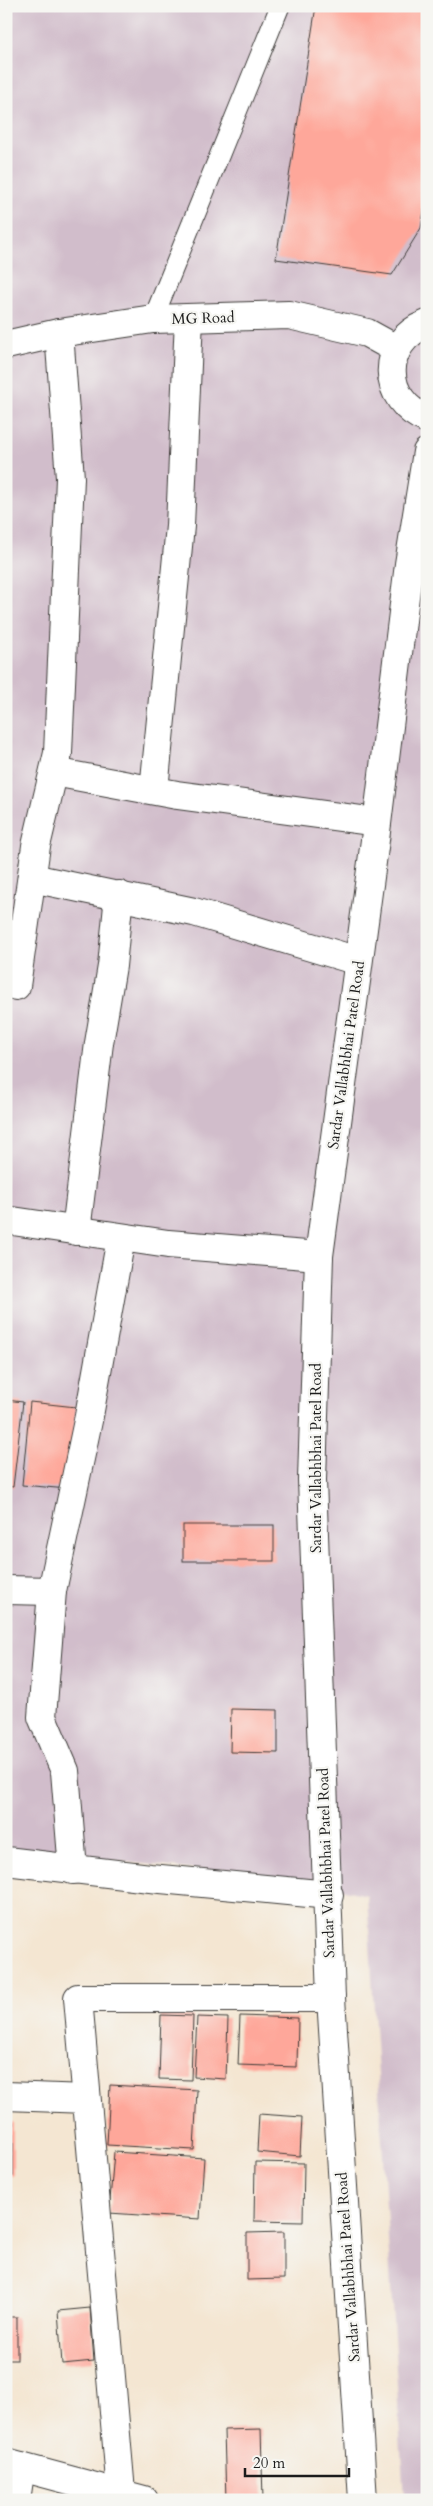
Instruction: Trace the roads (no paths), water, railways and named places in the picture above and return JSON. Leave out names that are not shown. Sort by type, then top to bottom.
[{"type":"street","name":"MG Road","points":[[6,345],[59,333],[153,320],[289,315],[367,333],[396,349]]},
{"type":"street","points":[[154,790],[180,526],[189,318]]},
{"type":"street","points":[[427,324],[416,328],[406,336],[396,349],[393,358],[392,376],[397,394],[407,408],[427,419]]},
{"type":"street","points":[[16,986],[36,846],[58,754],[70,478],[59,333]]},
{"type":"street","name":"Sardar Vallabhbhai Patel Road","points":[[362,2500],[331,1998],[329,1896],[312,1480],[319,1256],[377,822],[409,564],[427,452]]},
{"type":"street","points":[[54,772],[154,790],[377,822]]},
{"type":"street","points":[[32,878],[194,912],[358,961]]},
{"type":"street","points":[[76,1231],[99,1044],[112,966],[118,895]]},
{"type":"street","points":[[6,1220],[168,1244],[319,1256]]},
{"type":"street","points":[[72,1870],[65,1771],[42,1717],[52,1590],[89,1416],[121,1238]]},
{"type":"street","points":[[6,1590],[52,1590]]},
{"type":"street","points":[[6,1861],[72,1870],[329,1896]]},
{"type":"street","points":[[16,2500],[14,2465],[132,2496],[86,2099],[78,1998],[331,1998]]},
{"type":"street","points":[[6,2096],[86,2099]]},
{"type":"lane","points":[[153,320],[280,6]]}]
